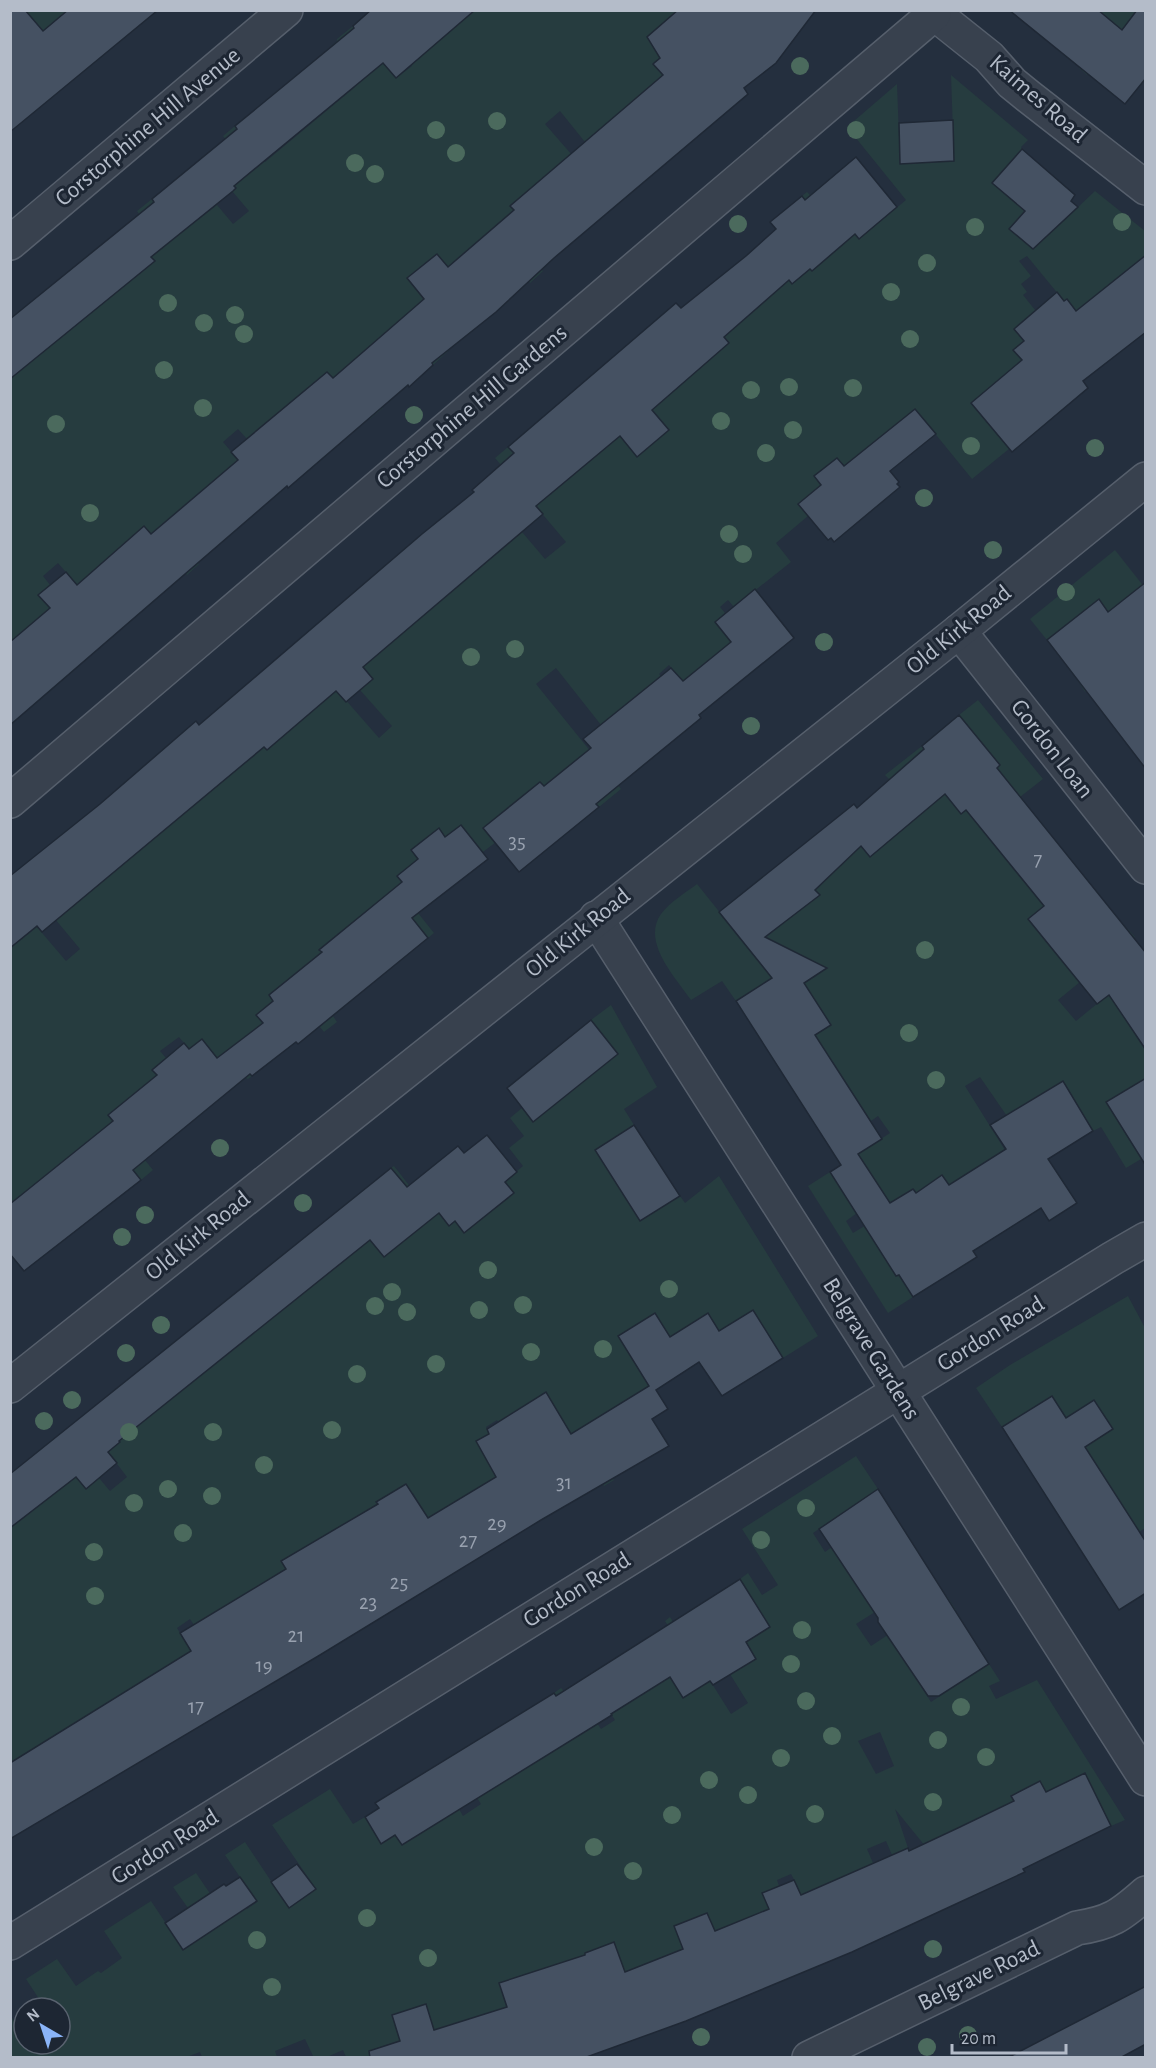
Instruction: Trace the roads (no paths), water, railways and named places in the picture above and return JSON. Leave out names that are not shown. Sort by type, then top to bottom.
[{"type":"street","name":"Corstorphine Hill Avenue","points":[[10,243],[286,10]]},
{"type":"street","name":"Kaimes Road","points":[[932,12],[989,57],[1012,83],[1146,188]]},
{"type":"street","name":"Corstorphine Hill Gardens","points":[[10,801],[932,12]]},
{"type":"street","name":"Old Kirk Road","points":[[10,1386],[1146,479]]},
{"type":"street","name":"Gordon Loan","points":[[958,631],[1146,867]]},
{"type":"street","name":"Belgrave Gardens","points":[[596,918],[1146,1779]]},
{"type":"street","name":"Gordon Road","points":[[10,1943],[1146,1239]]},
{"type":"street","name":"Belgrave Road","points":[[809,2058],[1077,1928],[1104,1924],[1126,1911],[1146,1893]]}]
